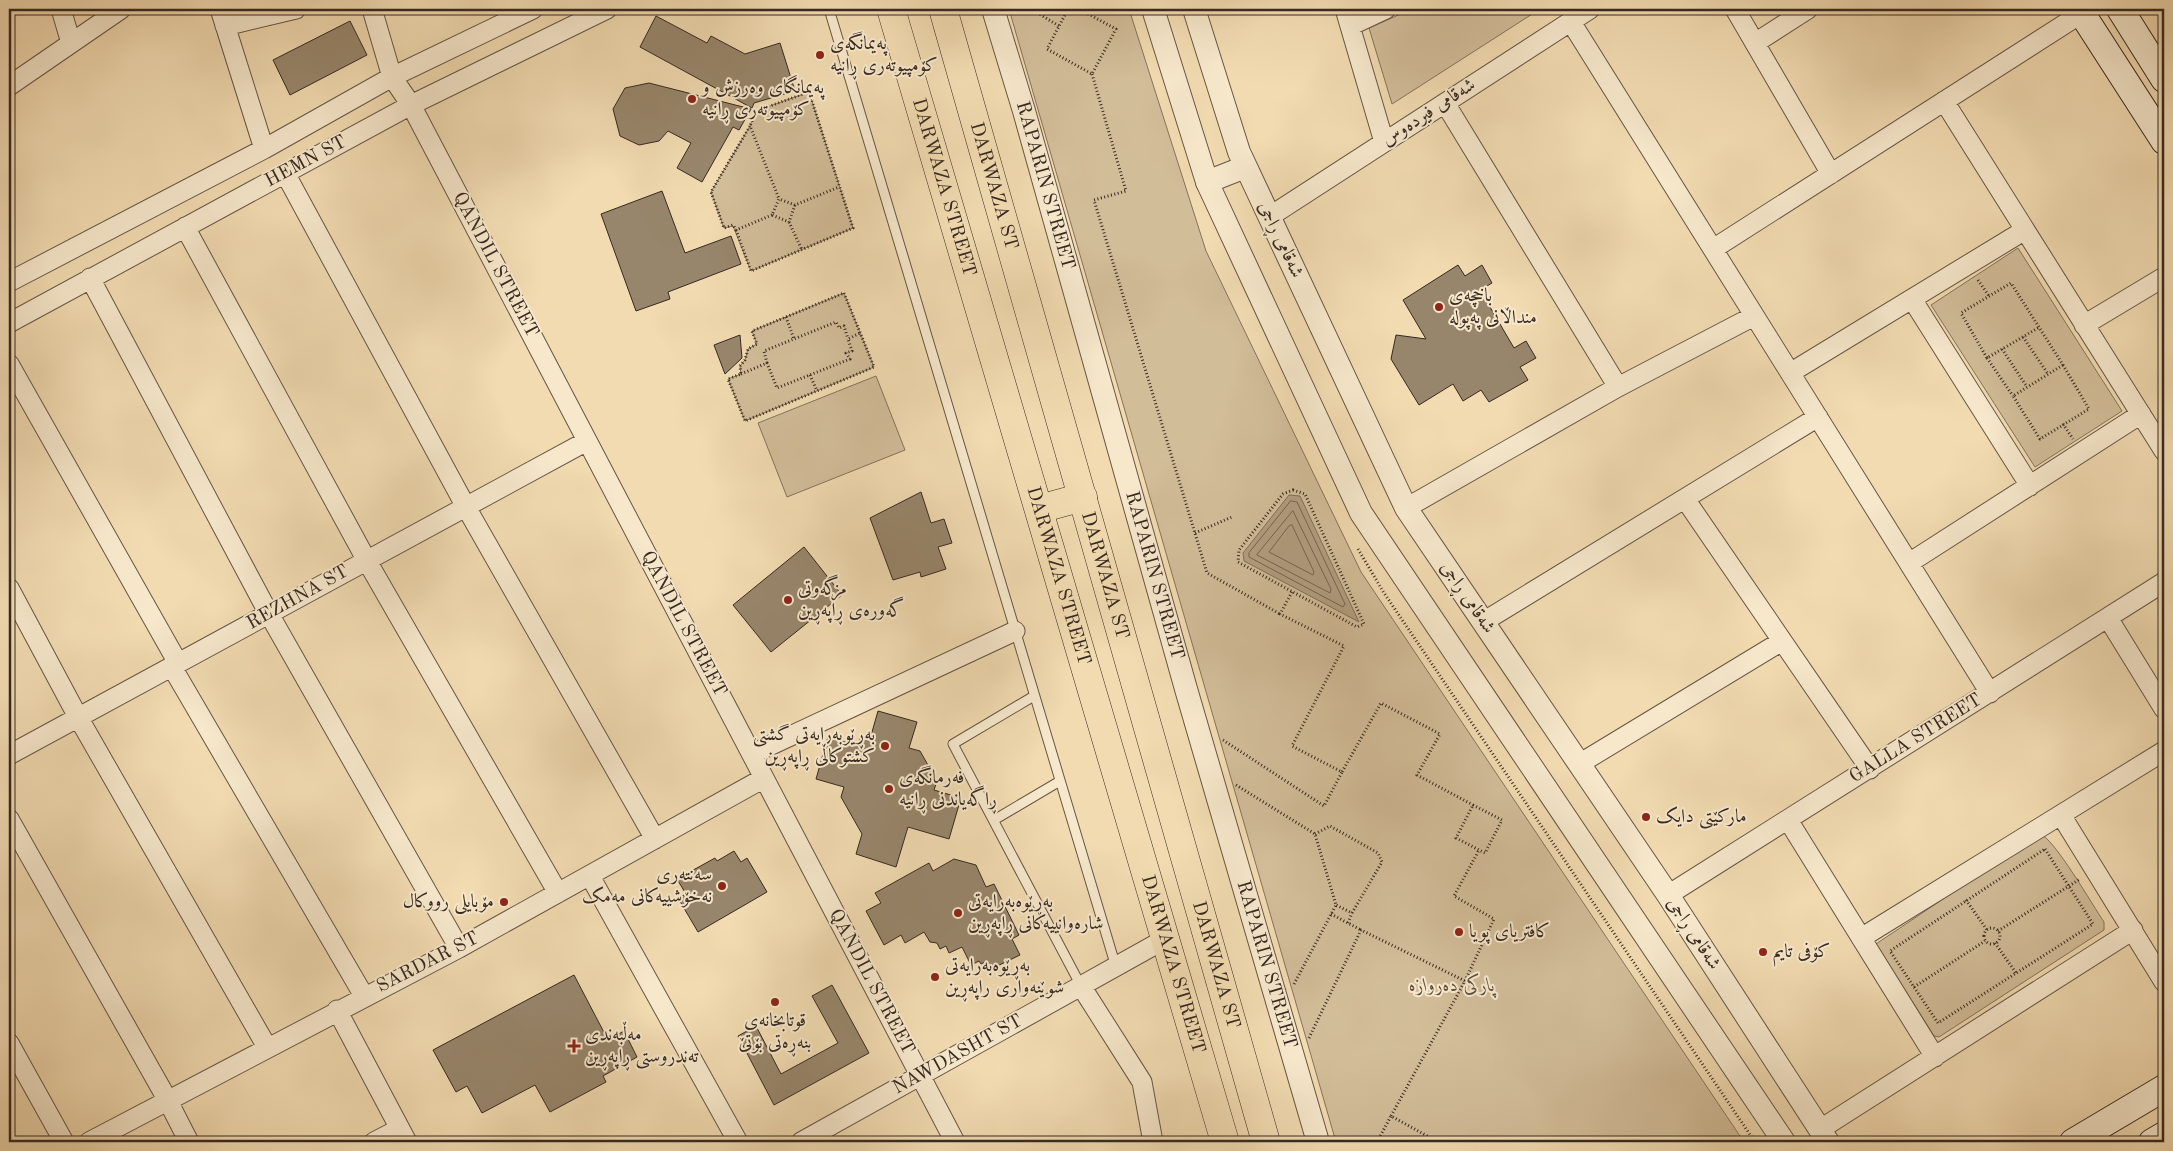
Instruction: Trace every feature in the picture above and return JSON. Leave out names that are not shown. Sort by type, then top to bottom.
[{"type":"highway","name":"DARWAZA STREET","points":[[891,9],[1167,938],[1225,1142]]},
{"type":"highway","name":"DARWAZA ST","points":[[943,9],[1266,1142]]},
{"type":"highway","points":[[1039,509],[1083,497]]},
{"type":"main road","points":[[2120,9],[2164,79]]},
{"type":"main road","points":[[2081,11],[2162,132]]},
{"type":"main road","points":[[2073,1142],[2164,1088]]},
{"type":"main road","points":[[2152,1142],[2164,1135]]},
{"type":"street","points":[[61,9],[71,43]]},
{"type":"street","points":[[9,86],[121,9]]},
{"type":"street","points":[[264,149],[223,18],[296,9]]},
{"type":"street","name":"QANDIL STREET","points":[[372,9],[392,77],[411,105],[955,1142]]},
{"type":"street","name":"HEMN ST","points":[[9,280],[264,149],[392,77],[533,9]]},
{"type":"street","name":"HEMN ST","points":[[9,323],[411,105],[607,9]]},
{"type":"street","name":"RAPARIN STREET","points":[[993,9],[1024,111],[1186,689],[1318,1142]]},
{"type":"street","points":[[1152,9],[1207,182],[1361,513],[1784,1142]]},
{"type":"street","name":"شەقامی ڕاجی","points":[[1194,9],[1238,152],[1406,508],[1668,895],[1824,1136]]},
{"type":"street","points":[[1384,142],[1347,17],[1386,9]]},
{"type":"street","name":"شەقامی فیردەوس","points":[[1269,217],[1589,9]]},
{"type":"street","points":[[1735,9],[1831,174]]},
{"type":"street","points":[[1755,43],[1808,9]]},
{"type":"street","points":[[1713,249],[2081,11]]},
{"type":"street","points":[[1571,22],[1990,693]]},
{"type":"street","points":[[1944,101],[2164,451]]},
{"type":"street","points":[[1445,103],[1618,387]]},
{"type":"street","points":[[1207,182],[1246,167]]},
{"type":"street","points":[[285,173],[466,507],[655,839]]},
{"type":"street","points":[[185,227],[366,561],[558,893]]},
{"type":"street","points":[[1790,374],[2025,230]]},
{"type":"street","points":[[2084,324],[2164,277]]},
{"type":"street","points":[[90,278],[269,614],[459,948]]},
{"type":"street","points":[[1912,299],[2030,486]]},
{"type":"street","points":[[1406,508],[1618,387],[1754,316]]},
{"type":"street","points":[[9,364],[175,665],[364,996]]},
{"type":"street","points":[[1909,563],[2141,414]]},
{"type":"street","points":[[1483,622],[1818,417]]},
{"type":"street","name":"REZHNA ST","points":[[9,755],[587,441]]},
{"type":"street","points":[[1685,499],[1870,768]]},
{"type":"street","name":"GALLA STREET","points":[[1668,895],[2164,582]]},
{"type":"street","points":[[9,588],[78,717],[267,1047]]},
{"type":"street","points":[[2108,618],[2164,709]]},
{"type":"street","points":[[752,754],[1015,631]]},
{"type":"street","points":[[1579,764],[1782,641]]},
{"type":"street","points":[[1861,938],[2164,751]]},
{"type":"street","name":"SARDAR ST","points":[[89,1142],[167,1099],[459,948],[764,778]]},
{"type":"street","points":[[2061,815],[2164,982]]},
{"type":"street","points":[[9,820],[167,1099],[189,1142]]},
{"type":"street","points":[[1788,820],[1935,1057]]},
{"type":"street","points":[[590,876],[738,1142]]},
{"type":"street","points":[[1824,1136],[1935,1057],[2133,930]]},
{"type":"street","name":"NAWDASHT ST","points":[[811,1140],[920,1076],[1167,938]]},
{"type":"street","points":[[1081,986],[1142,1082],[1153,1142]]},
{"type":"street","points":[[337,1010],[403,1136],[374,1142]]},
{"type":"street","points":[[9,1043],[64,1142]]},
{"type":"lane","points":[[829,9],[1116,967]]},
{"type":"lane","points":[[1034,696],[953,744],[1081,986]]},
{"type":"lane","points":[[994,820],[1060,781]]},
{"type":"path","points":[[1031,9],[1059,26]]},
{"type":"path","points":[[1068,9],[1046,48],[1092,74]]},
{"type":"path","points":[[1079,9],[1116,29],[1092,74],[1126,191],[1094,200],[1206,573],[1280,614],[1344,646],[1292,746],[1342,772]]},
{"type":"path","points":[[809,92],[853,228],[751,272],[736,230],[733,225],[724,228],[711,192],[750,126],[756,111],[809,92]]},
{"type":"path","points":[[736,230],[772,215],[779,199],[750,126]]},
{"type":"path","points":[[779,199],[795,205],[839,187]]},
{"type":"path","points":[[789,222],[795,205]]},
{"type":"path","points":[[772,215],[789,222],[802,250]]},
{"type":"path","points":[[2011,283],[2089,409],[2040,439],[1987,358],[1961,313],[2011,283]]},
{"type":"path","points":[[741,374],[740,366],[745,360],[748,349],[758,344],[752,332],[844,293],[874,367],[745,421],[728,379],[741,374],[767,363]]},
{"type":"path","points":[[786,317],[794,339]]},
{"type":"path","points":[[836,322],[839,328],[844,326],[848,339],[852,351],[846,353],[850,359],[777,388],[764,351],[836,322]]},
{"type":"path","points":[[1987,358],[2038,328]]},
{"type":"path","points":[[848,339],[860,333]]},
{"type":"path","points":[[2023,337],[2048,374]]},
{"type":"path","points":[[2002,349],[2027,387]]},
{"type":"path","points":[[2013,396],[2063,365]]},
{"type":"path","points":[[810,375],[817,391]]},
{"type":"path","points":[[1293,490],[1305,494],[1364,624],[1357,627],[1292,592],[1238,562],[1239,550],[1284,494],[1293,490]]},
{"type":"path","points":[[1195,533],[1232,517]]},
{"type":"path","points":[[1280,614],[1292,592]]},
{"type":"path","points":[[1219,738],[1324,806],[1381,704],[1440,734],[1417,775],[1502,820],[1485,853],[1456,838],[1472,805]]},
{"type":"path","points":[[1234,784],[1314,834],[1336,904],[1352,913]]},
{"type":"path","points":[[1314,834],[1330,826],[1378,852],[1382,862],[1348,923]]},
{"type":"path","points":[[2045,849],[2093,924],[1938,1023],[1890,951],[1966,900],[2045,849]]},
{"type":"path","points":[[1377,1142],[1465,980],[1494,919],[1454,896],[1479,850]]},
{"type":"path","points":[[1998,931],[2095,869]]},
{"type":"path","points":[[1966,900],[1987,930]]},
{"type":"path","points":[[1291,989],[1336,904]]},
{"type":"path","points":[[1331,914],[1465,980]]},
{"type":"path","points":[[1985,940],[1984,935],[1987,930],[1993,928],[1998,931]]},
{"type":"path","points":[[1307,1042],[1362,930]]},
{"type":"path","points":[[1985,940],[1991,944],[1995,943],[1999,939],[1998,931]]},
{"type":"path","points":[[1914,987],[1985,940]]},
{"type":"path","points":[[1995,943],[2016,973]]},
{"type":"path","points":[[1391,1116],[1438,1142]]},
{"type":"green space","name":"پارکی دەروازە","points":[[1009,9],[1129,9],[1206,251],[1361,572],[1744,1142],[1336,1142]]},
{"type":"green space","points":[[1412,9],[1540,9],[1392,104],[1369,28]]},
{"type":"green space","points":[[809,92],[853,228],[751,271],[733,226],[724,228],[711,192],[750,126],[756,111]]},
{"type":"green space","points":[[2018,248],[2122,411],[2035,467],[1931,305]]},
{"type":"green space","points":[[844,293],[874,367],[745,421],[728,379],[741,374],[740,366],[745,360],[748,349],[757,344],[752,331]]},
{"type":"green space","points":[[876,376],[905,450],[787,497],[758,423]]},
{"type":"green space","points":[[2040,834],[2054,847],[2073,874],[2104,922],[2104,930],[1939,1037],[1934,1036],[1876,944]]},
{"type":"water","points":[[1289,495],[1300,496],[1359,622],[1244,561],[1243,553]]},
{"type":"building","points":[[656,16],[707,43],[711,36],[745,54],[780,43],[795,91],[754,103],[752,108],[640,47]]},
{"type":"building","points":[[350,21],[367,55],[290,95],[273,60]]},
{"type":"building","points":[[649,83],[751,109],[739,130],[733,127],[702,182],[677,168],[691,143],[668,131],[659,141],[639,145],[620,136],[613,109],[625,88]]},
{"type":"building","points":[[662,191],[685,253],[731,236],[741,264],[668,292],[670,299],[636,311],[601,214]]},
{"type":"building","points":[[1458,265],[1465,276],[1482,265],[1492,283],[1480,290],[1514,348],[1526,341],[1536,358],[1520,367],[1528,380],[1489,402],[1481,390],[1463,401],[1453,384],[1419,405],[1391,359],[1396,335],[1426,339],[1403,300]]},
{"type":"building","points":[[740,335],[742,358],[725,374],[714,345]]},
{"type":"building","points":[[921,492],[931,523],[944,519],[952,543],[938,547],[946,569],[921,577],[920,572],[893,580],[870,518]]},
{"type":"building","name":"مزگەوتی گەورەی ڕاپەڕین","points":[[804,547],[842,595],[771,652],[733,605]]},
{"type":"building","name":"فەرمانگەی ڕاگەیاندنی ڕانیە","points":[[878,711],[917,722],[909,748],[920,751],[937,781],[934,790],[961,798],[949,839],[908,827],[896,867],[856,854],[862,834],[841,797],[844,787],[816,779],[828,737],[858,746],[861,736],[870,739]]},
{"type":"building","name":"سەنتەری نەخۆشییەکانی مەمک","points":[[734,851],[741,862],[747,858],[767,892],[698,932],[678,898],[686,894],[677,879],[715,858],[717,861]]},
{"type":"building","points":[[954,859],[976,865],[986,887],[994,884],[1019,935],[1012,939],[1020,955],[989,970],[985,962],[981,964],[979,961],[971,965],[962,947],[949,953],[946,946],[940,949],[937,943],[930,942],[924,932],[905,943],[901,935],[884,945],[866,911],[881,903],[875,893],[929,863],[933,871]]},
{"type":"building","name":"مەڵبەندی تەندروستی ڕاپەڕین","points":[[574,975],[608,1040],[624,1031],[637,1057],[603,1076],[606,1082],[550,1112],[535,1085],[482,1113],[467,1086],[456,1092],[433,1050]]},
{"type":"building","points":[[832,985],[869,1053],[774,1105],[738,1036],[756,1026],[781,1074],[838,1043],[812,996]]},
{"type":"place","name":"پەیمانگەی کۆمپیوتەری ڕانیە","points":[[820,55]]},
{"type":"place","name":"پەیمانگای وەرزش و کۆمپیوتەری ڕانیە","points":[[692,99]]},
{"type":"place","name":"باخچەی منداڵانی پەپولە","points":[[1439,307]]},
{"type":"place","name":"مزگەوتی گەورەی ڕاپەڕین","points":[[788,600]]},
{"type":"place","name":"بەڕێوبەرایەتی گشتی کشتوکاڵی ڕاپەڕین","points":[[885,746]]},
{"type":"place","name":"فەرمانگەی ڕاگەیاندنی ڕانیە","points":[[889,789]]},
{"type":"place","name":"مارکێتی دایک","points":[[1646,817]]},
{"type":"place","name":"سەنتەری نەخۆشییەکانی مەمک","points":[[722,886]]},
{"type":"place","name":"مۆبایلی رووکال","points":[[504,902]]},
{"type":"place","name":"بەڕێوەبەرایەتی شارەوانییەکانی ڕاپەڕین","points":[[958,913]]},
{"type":"place","name":"کافتریای پویا","points":[[1459,932]]},
{"type":"place","name":"کۆفی تایم","points":[[1763,952]]},
{"type":"place","name":"بەڕێوەبەرایەتی شوێنەواری راپەڕین","points":[[935,977]]},
{"type":"place","name":"قوتابخانەی بنەڕەتی بۆتێ","points":[[775,1002]]},
{"type":"place","name":"مەڵبەندی تەندروستی ڕاپەڕین","points":[[574,1046]]}]
